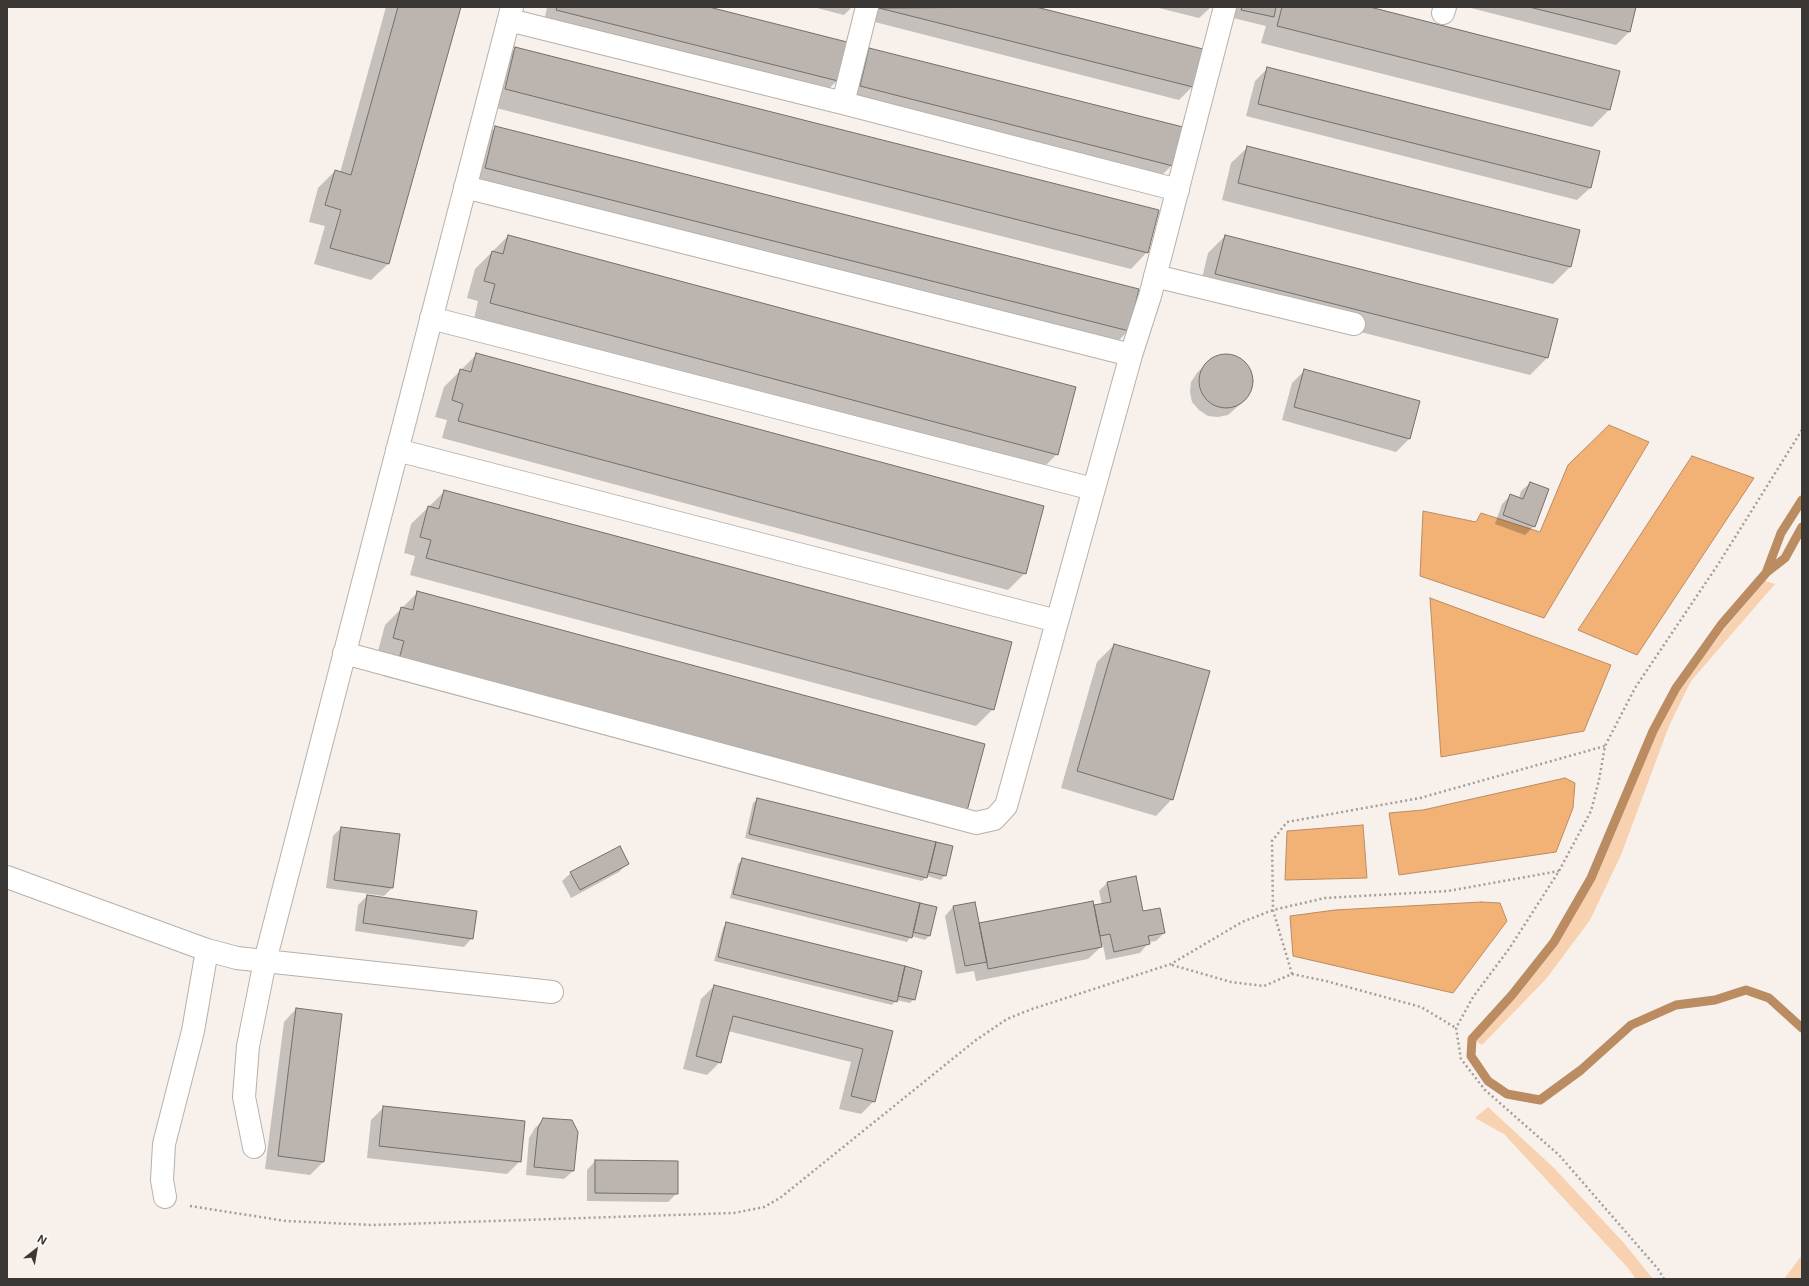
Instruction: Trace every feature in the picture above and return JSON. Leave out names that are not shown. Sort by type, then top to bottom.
[{"type":"street","points":[[843,102],[867,7]]},
{"type":"street","points":[[344,653],[976,824],[994,820],[1006,806],[1131,355],[1155,276],[1226,7]]},
{"type":"street","points":[[254,1147],[244,1097],[248,1046],[265,961],[510,13],[1178,190]]},
{"type":"street","points":[[465,187],[1131,355]]},
{"type":"street","points":[[1155,276],[1354,324]]},
{"type":"street","points":[[431,318],[1094,489]]},
{"type":"street","points":[[397,450],[1057,621]]},
{"type":"street","points":[[7,877],[207,950],[237,958],[552,992]]},
{"type":"street","points":[[166,1197],[162,1180],[164,1144],[193,1031],[207,950]]},
{"type":"path","points":[[1664,1279],[1658,1269],[1559,1156],[1485,1090],[1461,1059],[1456,1028],[1473,997],[1509,949],[1559,871],[1591,811],[1599,780],[1605,746],[1636,688],[1719,563],[1802,430]]},
{"type":"path","points":[[1292,974],[1273,910],[1272,841],[1287,822],[1420,798],[1605,746]]},
{"type":"path","points":[[166,1197],[190,1206],[286,1221],[373,1226],[734,1213],[764,1207],[780,1198],[976,1040],[1007,1019],[1032,1008],[1171,964],[1242,922],[1273,910],[1325,898],[1448,891],[1559,871]]},
{"type":"path","points":[[1171,964],[1231,982],[1264,986],[1292,974],[1326,981],[1421,1007],[1456,1028]]},
{"type":"shaded area","points":[[1609,425],[1649,442],[1544,618],[1420,576],[1423,511],[1476,522],[1481,513],[1540,532],[1568,465]]},
{"type":"shaded area","points":[[1692,456],[1754,478],[1637,655],[1578,630]]},
{"type":"shaded area","points":[[1765,581],[1775,584],[1691,681],[1669,726],[1621,855],[1590,920],[1546,979],[1482,1045],[1474,1040],[1515,996],[1557,944],[1594,881],[1656,733],[1682,685],[1727,626]]},
{"type":"shaded area","points":[[1430,598],[1611,665],[1584,731],[1441,757]]},
{"type":"shaded area","points":[[1565,778],[1575,783],[1573,808],[1556,852],[1399,875],[1389,813],[1423,810]]},
{"type":"shaded area","points":[[1363,825],[1367,878],[1285,880],[1287,831]]},
{"type":"shaded area","points":[[1481,902],[1500,903],[1507,921],[1453,993],[1293,956],[1290,916],[1335,910]]},
{"type":"shaded area","points":[[1488,1107],[1553,1167],[1624,1243],[1653,1279],[1636,1279],[1628,1268],[1504,1134],[1475,1118]]},
{"type":"shaded area","points":[[1802,1255],[1802,1279],[1784,1279]]},
{"type":"building","points":[[398,7],[461,7],[389,264],[330,248],[341,210],[325,205],[335,170],[351,175]]},
{"type":"building","points":[[557,7],[709,7],[847,42],[838,81],[556,10]]},
{"type":"building","points":[[1036,7],[1203,49],[1193,87],[879,8]]},
{"type":"building","points":[[1242,7],[1276,7],[1274,17],[1241,10]]},
{"type":"building","points":[[1282,7],[1370,7],[1620,71],[1610,110],[1277,26]]},
{"type":"building","points":[[1529,7],[1636,7],[1630,32]]},
{"type":"building","points":[[515,47],[1159,210],[1148,253],[505,89]]},
{"type":"building","points":[[869,48],[1183,127],[1173,166],[860,86]]},
{"type":"building","points":[[1267,67],[1600,151],[1591,188],[1258,104]]},
{"type":"building","points":[[495,126],[1139,289],[1129,331],[485,168]]},
{"type":"building","points":[[1247,146],[1580,230],[1571,267],[1238,183]]},
{"type":"building","points":[[508,235],[1076,387],[1058,455],[490,303],[495,284],[484,281],[492,251],[503,254]]},
{"type":"building","points":[[1225,235],[1558,319],[1548,358],[1215,274]]},
{"type":"building","points":[[476,353],[1044,506],[1026,574],[458,421],[463,404],[452,400],[460,369],[471,372]]},
{"type":"building","points":[[1221,354],[1231,354],[1241,358],[1249,366],[1253,376],[1253,386],[1249,396],[1241,404],[1231,408],[1221,408],[1211,404],[1203,396],[1199,386],[1199,376],[1203,366],[1211,358]]},
{"type":"building","points":[[1304,369],[1420,401],[1410,439],[1294,407]]},
{"type":"building","points":[[1530,482],[1549,489],[1535,527],[1503,515],[1510,494],[1523,499]]},
{"type":"building","points":[[444,490],[1012,642],[994,710],[426,558],[431,540],[420,537],[428,506],[439,509]]},
{"type":"building","points":[[417,591],[985,744],[967,811],[399,659],[404,641],[393,638],[401,607],[413,610]]},
{"type":"building","points":[[1114,644],[1210,671],[1173,800],[1077,771]]},
{"type":"building","points":[[757,798],[936,842],[927,878],[749,834]]},
{"type":"building","points":[[341,827],[400,834],[393,888],[334,880]]},
{"type":"building","points":[[936,842],[953,846],[946,876],[929,872]]},
{"type":"building","points":[[620,846],[629,864],[580,890],[570,872]]},
{"type":"building","points":[[742,858],[920,903],[912,938],[733,894]]},
{"type":"building","points":[[1136,876],[1143,911],[1160,908],[1165,933],[1148,936],[1150,944],[1114,952],[1110,934],[1100,936],[1094,905],[1111,902],[1107,882]]},
{"type":"building","points":[[367,895],[477,911],[473,939],[363,923]]},
{"type":"building","points":[[1093,901],[1102,947],[988,969],[979,923]]},
{"type":"building","points":[[975,902],[987,962],[965,966],[953,906]]},
{"type":"building","points":[[920,903],[937,907],[930,936],[913,932]]},
{"type":"building","points":[[726,922],[905,966],[897,1002],[718,957]]},
{"type":"building","points":[[905,966],[922,971],[915,1000],[898,996]]},
{"type":"building","points":[[714,985],[893,1031],[875,1102],[851,1096],[863,1049],[733,1016],[721,1063],[696,1056]]},
{"type":"building","points":[[296,1008],[342,1014],[324,1162],[278,1156]]},
{"type":"building","points":[[383,1106],[525,1121],[521,1162],[379,1146]]},
{"type":"building","points":[[543,1118],[572,1120],[578,1132],[574,1171],[534,1167],[538,1128]]},
{"type":"building","points":[[595,1160],[678,1161],[678,1194],[595,1193]]},
{"type":"waterway","points":[[1802,500],[1781,533],[1766,573],[1721,625],[1676,688],[1653,731],[1591,878],[1554,942],[1512,995],[1472,1039],[1471,1056],[1488,1081],[1507,1094],[1540,1100],[1581,1070],[1631,1025],[1676,1005],[1715,1000],[1746,990],[1769,998],[1802,1028]]},
{"type":"waterway","points":[[1767,572],[1785,558],[1802,527]]}]
